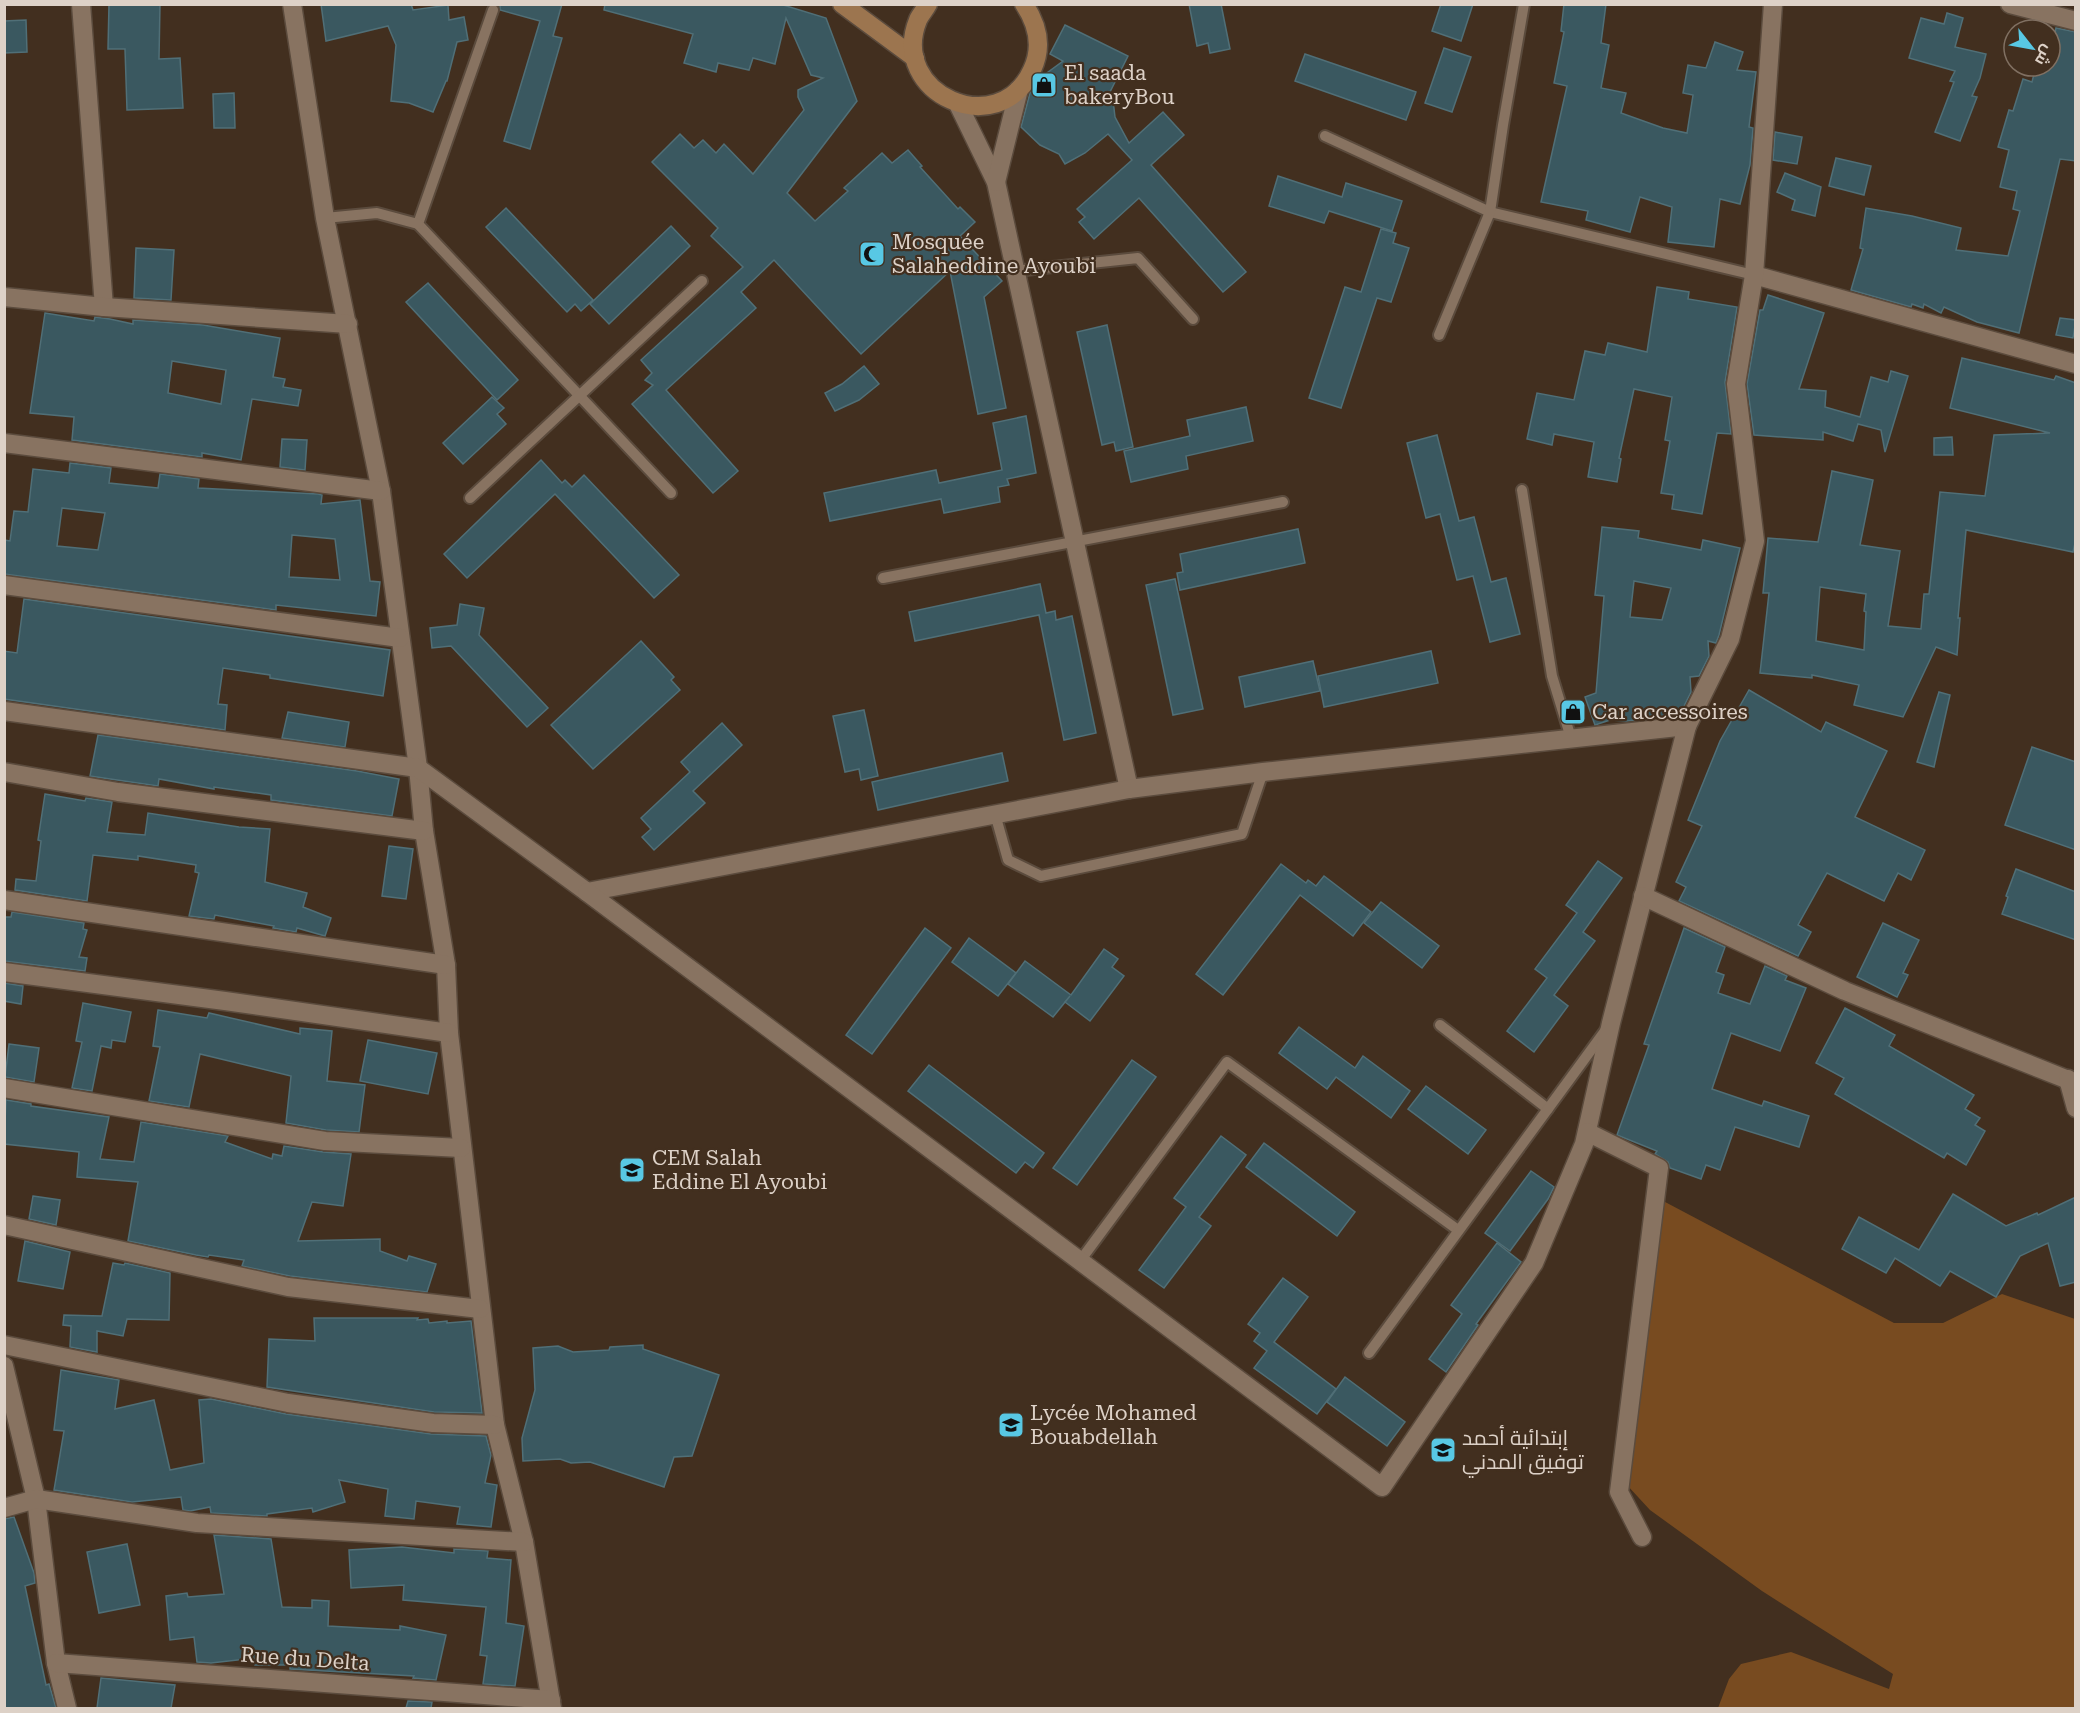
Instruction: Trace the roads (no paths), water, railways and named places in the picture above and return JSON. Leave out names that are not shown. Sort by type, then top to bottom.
[{"type":"street","points":[[81,4],[104,307]]},
{"type":"street","points":[[292,4],[325,218],[381,491],[418,768],[424,831],[446,965],[449,1033],[461,1148],[495,1425],[524,1542],[551,1704]]},
{"type":"street","points":[[842,4],[915,58]]},
{"type":"street","points":[[928,4],[918,20],[914,39],[915,58],[921,74],[930,87],[943,98],[974,107],[990,105],[1006,99],[1019,89],[1032,70],[1038,48],[1032,9]]},
{"type":"street","points":[[4,711],[418,768],[1382,1488],[1534,1263],[1584,1144],[1642,896],[1687,726],[1730,639],[1755,541],[1736,384],[1754,275],[1773,4]]},
{"type":"street","points":[[2010,4],[2076,21]]},
{"type":"street","points":[[996,182],[1019,89]]},
{"type":"street","points":[[958,104],[996,182],[1129,789]]},
{"type":"street","points":[[1754,275],[2076,364]]},
{"type":"street","points":[[4,297],[104,307],[348,324]]},
{"type":"street","points":[[4,443],[381,491]]},
{"type":"street","points":[[4,585],[400,638]]},
{"type":"street","points":[[587,892],[1129,789],[1263,772],[1687,726]]},
{"type":"street","points":[[4,772],[118,792],[424,831]]},
{"type":"street","points":[[1642,896],[1845,991],[2072,1081],[2076,1108]]},
{"type":"street","points":[[4,900],[446,965]]},
{"type":"street","points":[[4,972],[449,1033]]},
{"type":"street","points":[[4,1088],[325,1141],[461,1148]]},
{"type":"street","points":[[1587,1132],[1659,1168],[1619,1492],[1642,1537]]},
{"type":"street","points":[[4,1226],[288,1287],[480,1309]]},
{"type":"street","points":[[4,1345],[288,1403],[433,1423],[495,1425]]},
{"type":"street","points":[[4,1366],[36,1499],[56,1663],[67,1708]]},
{"type":"street","points":[[4,1508],[36,1499],[197,1522],[524,1542]]},
{"type":"street","name":"Rue du Delta","points":[[56,1663],[551,1704]]},
{"type":"lane","points":[[1439,335],[1490,212],[1524,4]]},
{"type":"lane","points":[[418,224],[493,10]]},
{"type":"lane","points":[[1325,136],[1490,212],[1754,275]]},
{"type":"lane","points":[[325,218],[377,213],[418,224],[671,493]]},
{"type":"lane","points":[[1015,271],[1138,258],[1194,319]]},
{"type":"lane","points":[[470,498],[702,280]]},
{"type":"lane","points":[[1522,490],[1552,676],[1571,738]]},
{"type":"lane","points":[[883,578],[1283,502]]},
{"type":"lane","points":[[995,814],[1008,860],[1041,876],[1242,834],[1263,772]]},
{"type":"lane","points":[[1369,1353],[1611,1023]]},
{"type":"lane","points":[[1440,1025],[1548,1109]]},
{"type":"lane","points":[[1080,1262],[1227,1062],[1458,1230]]},
{"type":"place","name":"El saada bakeryBou","points":[[1044,85]]},
{"type":"place","name":"Mosquée Salaheddine Ayoubi","points":[[872,254]]},
{"type":"place","name":"Car accessoires","points":[[1573,712]]},
{"type":"place","name":"CEM Salah Eddine El Ayoubi","points":[[632,1170]]},
{"type":"place","name":"Lycée Mohamed Bouabdellah","points":[[1011,1425]]},
{"type":"place","name":"إبتدائية أحمد توفيق المدني","points":[[1443,1450]]}]
